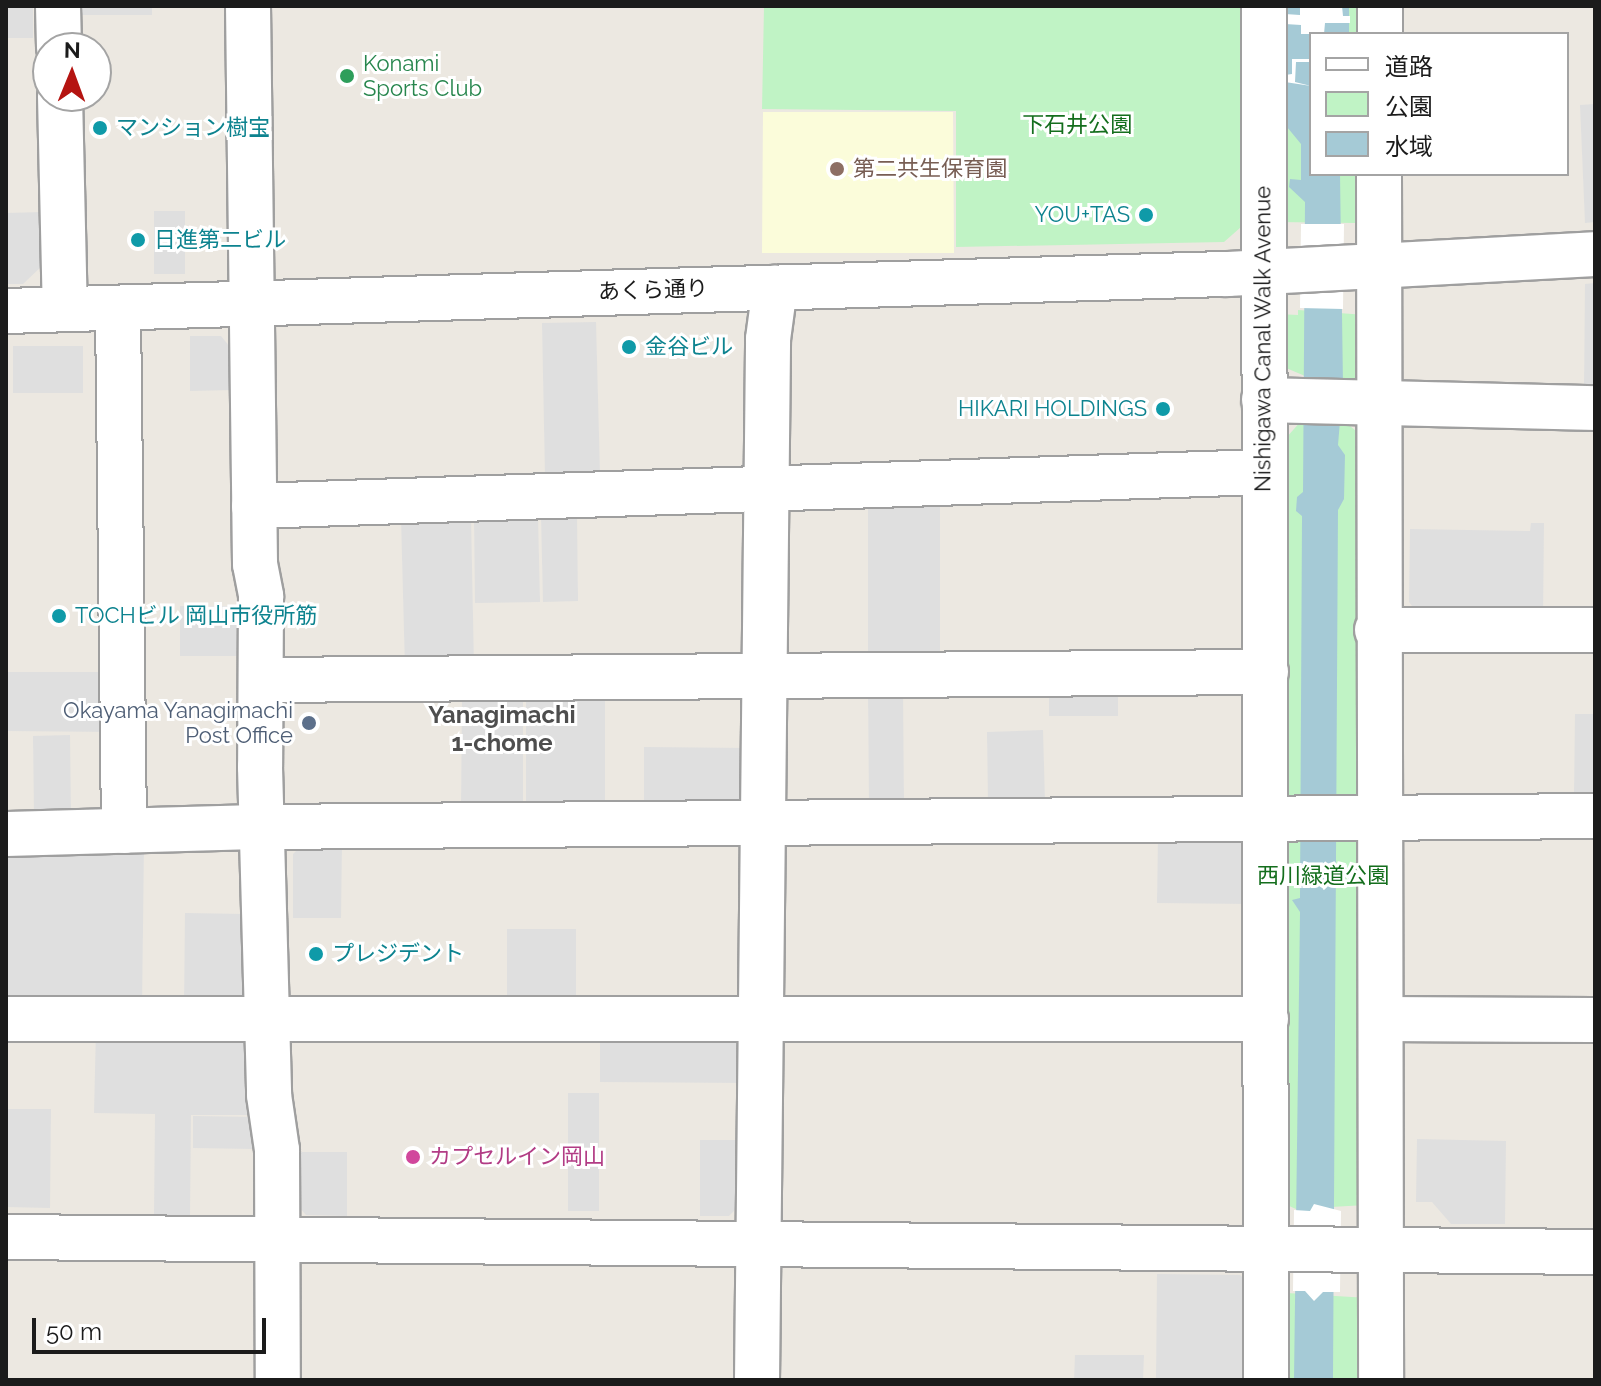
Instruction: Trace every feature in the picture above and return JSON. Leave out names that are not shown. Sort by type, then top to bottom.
[{"type":"street","points":[[58,6],[59,32]]},
{"type":"street","points":[[248,6],[254,506],[263,680],[261,827],[278,1380]]},
{"type":"street","name":"Nishigawa Canal Walk Avenue","points":[[1264,6],[1282,271],[1282,400],[1263,472],[1266,672],[1280,816],[1266,1019],[1280,1249],[1266,1380]]},
{"type":"street","points":[[1380,6],[1380,32]]},
{"type":"street","points":[[60,112],[65,309]]},
{"type":"street","points":[[1379,176],[1362,266],[1361,402],[1377,630],[1362,816],[1383,1019],[1361,1249],[1381,1380]]},
{"type":"street","name":"あくら通り","points":[[6,311],[1282,271],[1595,254]]},
{"type":"street","points":[[757,1380],[768,339],[775,287]]},
{"type":"street","points":[[118,309],[124,831]]},
{"type":"street","points":[[1282,400],[1595,408]]},
{"type":"street","points":[[254,506],[1263,472]]},
{"type":"street","points":[[1377,630],[1595,630]]},
{"type":"street","points":[[263,680],[1266,672]]},
{"type":"street","points":[[6,834],[261,827],[763,825],[1280,816],[1595,816]]},
{"type":"street","points":[[6,1019],[1266,1019]]},
{"type":"street","points":[[1383,1019],[1595,1020]]},
{"type":"street","points":[[6,1237],[1595,1252]]},
{"type":"shaded area","points":[[8,6],[33,6],[32,38],[8,38]]},
{"type":"shaded area","points":[[72,6],[152,6],[152,15],[72,15]]},
{"type":"shaded area","points":[[1595,104],[1595,222],[1585,223],[1580,105]]},
{"type":"shaded area","points":[[763,112],[953,112],[954,253],[762,253]]},
{"type":"shaded area","points":[[154,211],[185,211],[185,274],[154,274]]},
{"type":"shaded area","points":[[43,212],[43,265],[23,284],[6,284],[6,213]]},
{"type":"shaded area","points":[[1595,283],[1595,388],[1584,388],[1585,284]]},
{"type":"shaded area","points":[[596,322],[600,474],[545,476],[542,323]]},
{"type":"shaded area","points":[[190,336],[221,336],[234,352],[234,390],[190,391]]},
{"type":"shaded area","points":[[13,346],[83,346],[83,393],[13,393]]},
{"type":"shaded area","points":[[940,506],[940,662],[868,662],[868,507]]},
{"type":"shaded area","points":[[577,515],[578,601],[543,602],[541,516]]},
{"type":"shaded area","points":[[538,516],[540,602],[475,603],[474,517]]},
{"type":"shaded area","points":[[471,517],[474,667],[405,669],[401,518]]},
{"type":"shaded area","points":[[1531,523],[1544,523],[1543,619],[1421,618],[1409,602],[1410,529],[1530,531]]},
{"type":"shaded area","points":[[180,606],[239,606],[239,656],[180,656]]},
{"type":"shaded area","points":[[6,672],[116,672],[116,732],[6,731]]},
{"type":"shaded area","points":[[1118,687],[1118,716],[1049,716],[1049,688]]},
{"type":"shaded area","points":[[868,690],[903,690],[904,804],[869,805]]},
{"type":"shaded area","points":[[526,696],[605,696],[605,811],[526,811]]},
{"type":"shaded area","points":[[462,697],[523,697],[523,810],[461,810]]},
{"type":"shaded area","points":[[1575,714],[1595,714],[1595,797],[1574,796]]},
{"type":"shaded area","points":[[1043,730],[1045,801],[988,802],[987,732]]},
{"type":"shaded area","points":[[70,735],[71,815],[34,815],[33,736]]},
{"type":"shaded area","points":[[644,747],[748,748],[748,793],[734,809],[644,808]]},
{"type":"shaded area","points":[[1158,836],[1237,837],[1251,848],[1250,904],[1157,903]]},
{"type":"shaded area","points":[[303,844],[342,844],[341,918],[293,918],[293,854]]},
{"type":"shaded area","points":[[144,845],[142,1007],[6,1005],[6,848]]},
{"type":"shaded area","points":[[185,913],[245,914],[250,999],[184,1005]]},
{"type":"shaded area","points":[[507,929],[576,929],[576,1004],[507,1004]]},
{"type":"shaded area","points":[[600,1027],[736,1027],[749,1083],[600,1082]]},
{"type":"shaded area","points":[[96,1029],[238,1032],[252,1042],[251,1115],[191,1115],[190,1216],[154,1215],[155,1114],[94,1113]]},
{"type":"shaded area","points":[[568,1093],[599,1093],[599,1211],[568,1211]]},
{"type":"shaded area","points":[[6,1109],[51,1109],[50,1208],[6,1207]]},
{"type":"shaded area","points":[[193,1116],[254,1117],[254,1149],[193,1148]]},
{"type":"shaded area","points":[[1417,1139],[1506,1141],[1505,1224],[1451,1224],[1432,1202],[1416,1202]]},
{"type":"shaded area","points":[[700,1140],[743,1140],[743,1202],[729,1216],[700,1216]]},
{"type":"shaded area","points":[[292,1152],[347,1152],[347,1216],[306,1215],[292,1199]]},
{"type":"shaded area","points":[[1157,1274],[1240,1275],[1254,1288],[1253,1380],[1156,1380]]},
{"type":"shaded area","points":[[1075,1355],[1144,1355],[1143,1380],[1074,1380]]},
{"type":"green space","name":"下石井公園","points":[[764,6],[1249,6],[1249,220],[1224,242],[956,247],[956,111],[762,109]]},
{"type":"green space","points":[[1277,6],[1364,6],[1365,32],[1309,32],[1309,176],[1365,176],[1365,218],[1355,223],[1277,222]]},
{"type":"green space","points":[[1298,310],[1366,315],[1358,383],[1305,376],[1279,365],[1278,314],[1298,315]]},
{"type":"green space","name":"西川緑道公園","points":[[1302,420],[1344,421],[1362,436],[1362,793],[1357,798],[1290,799],[1279,791],[1278,447]]},
{"type":"green space","name":"西川緑道公園","points":[[1285,837],[1360,837],[1366,1205],[1296,1209],[1280,1202]]},
{"type":"green space","points":[[1287,1293],[1368,1298],[1368,1380],[1281,1380]]},
{"type":"water","points":[[1286,6],[1349,6],[1349,32],[1309,32],[1309,176],[1340,176],[1343,385],[1338,445],[1345,455],[1344,499],[1338,510],[1333,1380],[1294,1380],[1300,912],[1292,900],[1300,898],[1302,516],[1296,511],[1297,497],[1303,492],[1305,202],[1289,187],[1290,179],[1301,180],[1301,144],[1287,127]]},
{"type":"pier","points":[[1300,6],[1342,6],[1343,16],[1350,16],[1350,23],[1325,23],[1324,32],[1301,34],[1301,25],[1285,24],[1285,14],[1300,15]]},
{"type":"pier","points":[[1292,59],[1309,59],[1309,62],[1296,62],[1295,82],[1309,86],[1285,82],[1285,75],[1292,74]]},
{"type":"pier","points":[[1301,224],[1344,224],[1343,309],[1300,308]]},
{"type":"pier","points":[[1314,1204],[1341,1211],[1340,1292],[1323,1292],[1314,1301],[1305,1291],[1293,1291],[1294,1210],[1310,1211]]},
{"type":"place","name":"Konami Sports Club","points":[[347,76]]},
{"type":"place","name":"マンション樹宝","points":[[100,128]]},
{"type":"place","name":"第二共生保育園","points":[[837,169]]},
{"type":"place","name":"YOU+TAS","points":[[1146,215]]},
{"type":"place","name":"日進第二ビル","points":[[138,240]]},
{"type":"place","name":"金谷ビル","points":[[629,347]]},
{"type":"place","name":"HIKARI HOLDINGS","points":[[1163,409]]},
{"type":"place","name":"TOCHビル 岡山市役所筋","points":[[59,616]]},
{"type":"place","name":"Okayama Yanagimachi Post Office","points":[[309,723]]},
{"type":"place","name":"プレジデント","points":[[316,954]]},
{"type":"place","name":"カプセルイン岡山","points":[[413,1157]]},
{"type":"district","name":"Yanagimachi 1-chome","points":[[502,729]]}]
